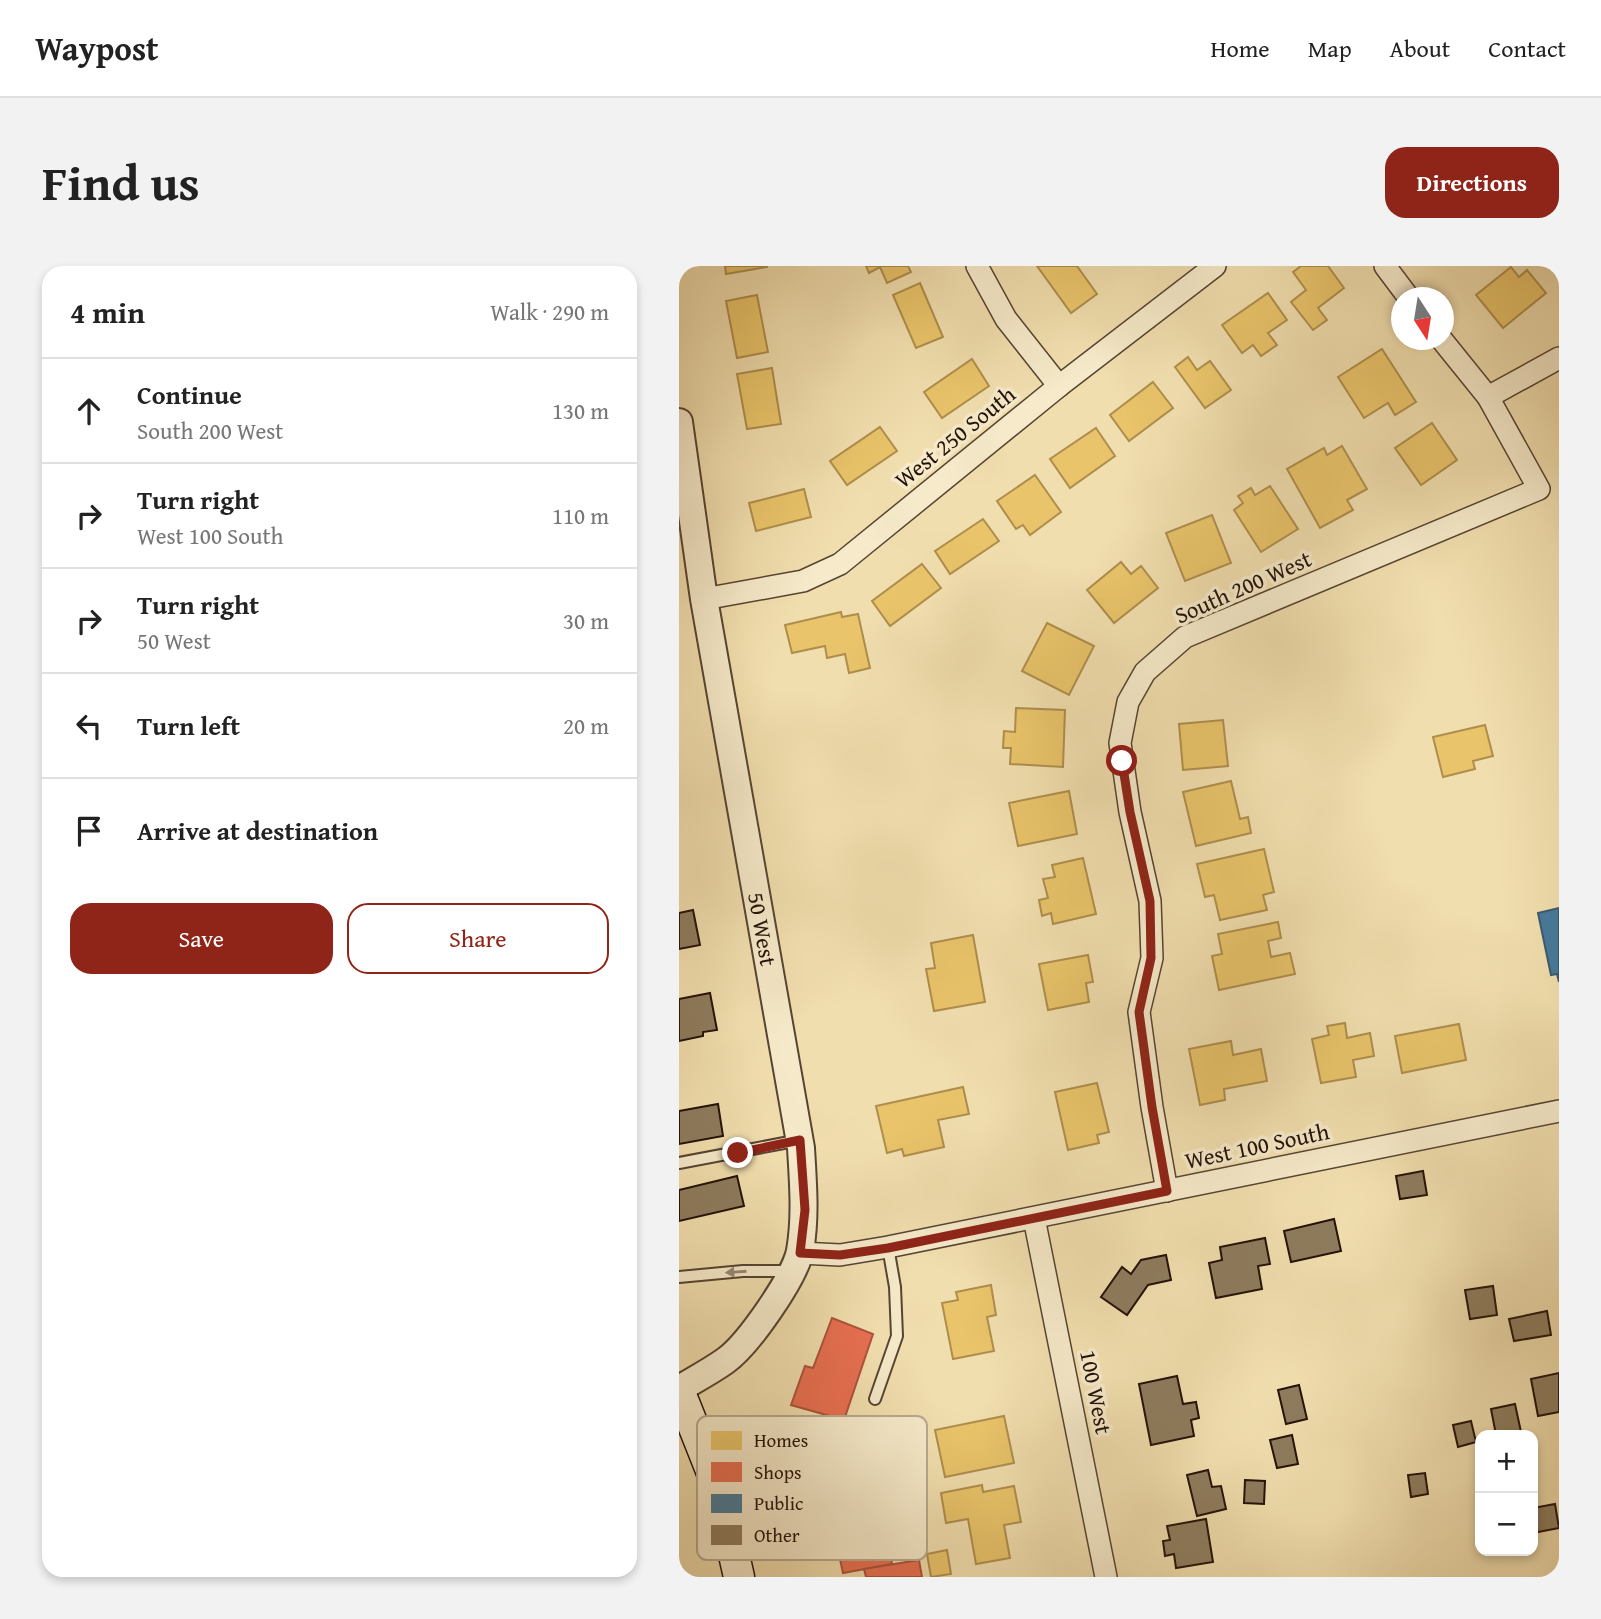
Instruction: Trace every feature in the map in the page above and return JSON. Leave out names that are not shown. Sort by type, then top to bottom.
[{"type":"main road","points":[[679,1390],[697,1435]]},
{"type":"street","points":[[977,266],[1006,319],[1059,387]]},
{"type":"street","name":"West 250 South","points":[[704,599],[803,581],[840,564],[1059,387],[1215,266]]},
{"type":"street","points":[[1385,266],[1401,287]]},
{"type":"street","name":"South 200 West","points":[[1167,1191],[1139,1012],[1151,958],[1150,901],[1130,812],[1120,743],[1128,702],[1145,672],[1185,638],[1539,489],[1488,397],[1450,350]]},
{"type":"street","points":[[1488,397],[1559,358]]},
{"type":"street","name":"50 West","points":[[679,422],[684,491],[800,1140],[805,1210],[797,1262],[739,1349],[726,1361],[679,1390]]},
{"type":"street","name":"West 100 South","points":[[797,1262],[888,1248],[1559,1111]]},
{"type":"street","name":"100 West","points":[[1034,1218],[1106,1577]]},
{"type":"lane","points":[[679,1163],[800,1140]]},
{"type":"lane","points":[[875,1399],[897,1336],[895,1287],[888,1248]]},
{"type":"lane","points":[[679,1277],[743,1271],[797,1262]]},
{"type":"building: Homes","points":[[725,266],[767,266],[767,267],[726,274]]},
{"type":"building: Homes","points":[[866,266],[908,266],[911,272],[887,283],[880,267],[869,273]]},
{"type":"building: Homes","points":[[1037,266],[1077,266],[1097,294],[1071,313]]},
{"type":"building: Homes","points":[[1301,266],[1328,266],[1344,288],[1318,308],[1327,320],[1313,330],[1291,302],[1306,290],[1293,272]]},
{"type":"building: Homes","points":[[1511,267],[1519,277],[1527,270],[1546,293],[1503,328],[1476,295]]},
{"type":"building: Homes","points":[[920,283],[943,337],[916,348],[893,295]]},
{"type":"building: Homes","points":[[1268,293],[1287,320],[1268,333],[1277,345],[1261,356],[1253,345],[1242,353],[1222,325]]},
{"type":"building: Homes","points":[[757,295],[768,352],[737,358],[726,301]]},
{"type":"building: Homes","points":[[1382,349],[1416,402],[1395,415],[1388,403],[1364,418],[1338,377]]},
{"type":"building: Homes","points":[[1188,357],[1197,370],[1210,361],[1231,390],[1205,408],[1175,367]]},
{"type":"building: Homes","points":[[972,359],[989,386],[942,418],[924,392]]},
{"type":"building: Homes","points":[[772,368],[781,424],[747,429],[737,374]]},
{"type":"building: Homes","points":[[1153,382],[1173,408],[1129,441],[1110,415]]},
{"type":"building: Homes","points":[[1432,423],[1457,460],[1421,485],[1395,448]]},
{"type":"building: Homes","points":[[880,427],[897,451],[847,485],[830,461]]},
{"type":"building: Homes","points":[[1096,428],[1115,456],[1070,488],[1050,459]]},
{"type":"building: Homes","points":[[1342,446],[1367,489],[1347,500],[1353,510],[1320,528],[1287,469],[1324,448],[1327,455]]},
{"type":"building: Homes","points":[[1035,475],[1061,512],[1030,535],[1023,525],[1016,529],[997,501]]},
{"type":"building: Homes","points":[[1270,486],[1298,529],[1261,552],[1234,510],[1243,503],[1238,496],[1251,488],[1255,495]]},
{"type":"building: Homes","points":[[804,489],[811,517],[756,531],[749,503]]},
{"type":"building: Homes","points":[[1212,515],[1231,563],[1185,581],[1166,533]]},
{"type":"building: Homes","points":[[983,519],[999,541],[950,574],[935,551]]},
{"type":"building: Homes","points":[[1121,562],[1131,574],[1141,566],[1158,588],[1114,623],[1087,590]]},
{"type":"building: Homes","points":[[922,564],[941,588],[890,626],[872,601]]},
{"type":"building: Homes","points":[[841,612],[842,617],[858,614],[870,668],[849,673],[845,654],[827,658],[825,646],[792,653],[785,625]]},
{"type":"building: Homes","points":[[1047,623],[1094,646],[1069,695],[1022,671]]},
{"type":"building: Homes","points":[[1016,708],[1065,710],[1063,767],[1010,764],[1011,748],[1003,748],[1004,731],[1015,732]]},
{"type":"building: Homes","points":[[1223,720],[1228,766],[1183,770],[1179,724]]},
{"type":"building: Homes","points":[[1485,725],[1493,756],[1473,761],[1475,769],[1443,777],[1433,737]]},
{"type":"building: Homes","points":[[1231,781],[1240,819],[1248,817],[1251,833],[1196,846],[1183,792]]},
{"type":"building: Homes","points":[[1069,791],[1077,834],[1018,846],[1009,803]]},
{"type":"building: Homes","points":[[1264,849],[1274,892],[1263,895],[1267,910],[1220,920],[1214,895],[1205,897],[1197,864]]},
{"type":"building: Homes","points":[[1083,858],[1096,914],[1053,924],[1051,913],[1042,916],[1039,900],[1048,898],[1043,879],[1055,877],[1052,865]]},
{"type":"building: Homes","points":[[1278,922],[1281,938],[1268,941],[1271,957],[1290,953],[1295,974],[1219,990],[1212,956],[1222,954],[1218,934]]},
{"type":"building: Homes","points":[[973,935],[985,1002],[934,1011],[926,969],[935,968],[931,943]]},
{"type":"building: Homes","points":[[1088,955],[1093,982],[1086,983],[1089,1002],[1048,1010],[1039,964]]},
{"type":"building: Homes","points":[[1345,1023],[1347,1038],[1370,1033],[1374,1056],[1353,1060],[1356,1077],[1321,1083],[1312,1039],[1329,1035],[1327,1026]]},
{"type":"building: Homes","points":[[1459,1024],[1466,1060],[1402,1073],[1395,1036]]},
{"type":"building: Homes","points":[[1231,1041],[1233,1055],[1261,1049],[1267,1081],[1224,1089],[1225,1100],[1200,1105],[1189,1049]]},
{"type":"building: Homes","points":[[1097,1083],[1109,1132],[1097,1135],[1099,1143],[1068,1150],[1055,1092]]},
{"type":"building: Homes","points":[[963,1087],[969,1114],[938,1120],[944,1147],[904,1156],[902,1149],[887,1153],[876,1106]]},
{"type":"building: Homes","points":[[991,1285],[996,1315],[987,1317],[994,1351],[953,1359],[942,1303],[958,1300],[956,1292]]},
{"type":"building: Homes","points":[[1004,1416],[1014,1463],[945,1477],[935,1430]]},
{"type":"building: Homes","points":[[982,1485],[983,1492],[1014,1486],[1021,1522],[1004,1525],[1010,1558],[976,1564],[968,1519],[946,1523],[941,1493]]},
{"type":"building: Homes","points":[[947,1550],[951,1574],[931,1577],[927,1554]]},
{"type":"building: Shops","points":[[832,1318],[873,1334],[845,1416],[830,1416],[791,1405],[805,1366],[813,1368]]},
{"type":"building: Shops","points":[[840,1560],[891,1560],[892,1564],[843,1573]]},
{"type":"building: Shops","points":[[919,1560],[922,1577],[866,1577],[864,1569]]},
{"type":"building: Public","points":[[1559,908],[1559,982],[1557,974],[1551,975],[1538,913]]},
{"type":"building: Other","points":[[693,910],[700,945],[679,949],[679,913]]},
{"type":"building: Other","points":[[710,993],[717,1030],[679,1041],[679,999]]},
{"type":"building: Other","points":[[718,1104],[723,1136],[679,1144],[679,1111]]},
{"type":"building: Other","points":[[1423,1171],[1427,1195],[1400,1199],[1396,1176]]},
{"type":"building: Other","points":[[737,1176],[744,1206],[679,1221],[679,1190]]},
{"type":"building: Other","points":[[1334,1219],[1341,1251],[1291,1262],[1284,1231]]},
{"type":"building: Other","points":[[1265,1238],[1270,1264],[1258,1266],[1262,1289],[1216,1298],[1209,1263],[1222,1260],[1220,1247]]},
{"type":"building: Other","points":[[1166,1255],[1171,1280],[1148,1285],[1127,1315],[1101,1297],[1122,1267],[1131,1274],[1141,1260]]},
{"type":"building: Other","points":[[1493,1286],[1497,1315],[1470,1319],[1465,1290]]},
{"type":"building: Other","points":[[1547,1311],[1551,1335],[1514,1341],[1509,1319]]},
{"type":"building: Other","points":[[1559,1373],[1559,1412],[1538,1416],[1531,1379]]},
{"type":"building: Other","points":[[1177,1376],[1183,1404],[1196,1402],[1199,1418],[1191,1420],[1194,1436],[1151,1445],[1139,1384]]},
{"type":"building: Other","points":[[1299,1385],[1307,1419],[1286,1424],[1278,1390]]},
{"type":"building: Other","points":[[1515,1404],[1521,1430],[1495,1430],[1491,1409]]},
{"type":"building: Other","points":[[1471,1421],[1475,1442],[1458,1447],[1453,1425]]},
{"type":"building: Other","points":[[1292,1435],[1298,1464],[1277,1468],[1270,1440]]},
{"type":"building: Other","points":[[1208,1470],[1212,1487],[1221,1486],[1226,1509],[1197,1516],[1187,1475]]},
{"type":"building: Other","points":[[1425,1473],[1428,1494],[1411,1497],[1408,1475]]},
{"type":"building: Other","points":[[1245,1480],[1265,1481],[1264,1504],[1244,1503]]},
{"type":"building: Other","points":[[1555,1504],[1559,1528],[1538,1532],[1538,1507]]},
{"type":"building: Other","points":[[1206,1519],[1213,1562],[1176,1568],[1174,1554],[1165,1556],[1163,1541],[1170,1540],[1167,1526]]},
{"type":"route","points":[[738,1153],[800,1140],[805,1210],[800,1253],[840,1255],[888,1248],[1167,1191],[1139,1012],[1151,958],[1150,901],[1130,812],[1122,761]]}]
